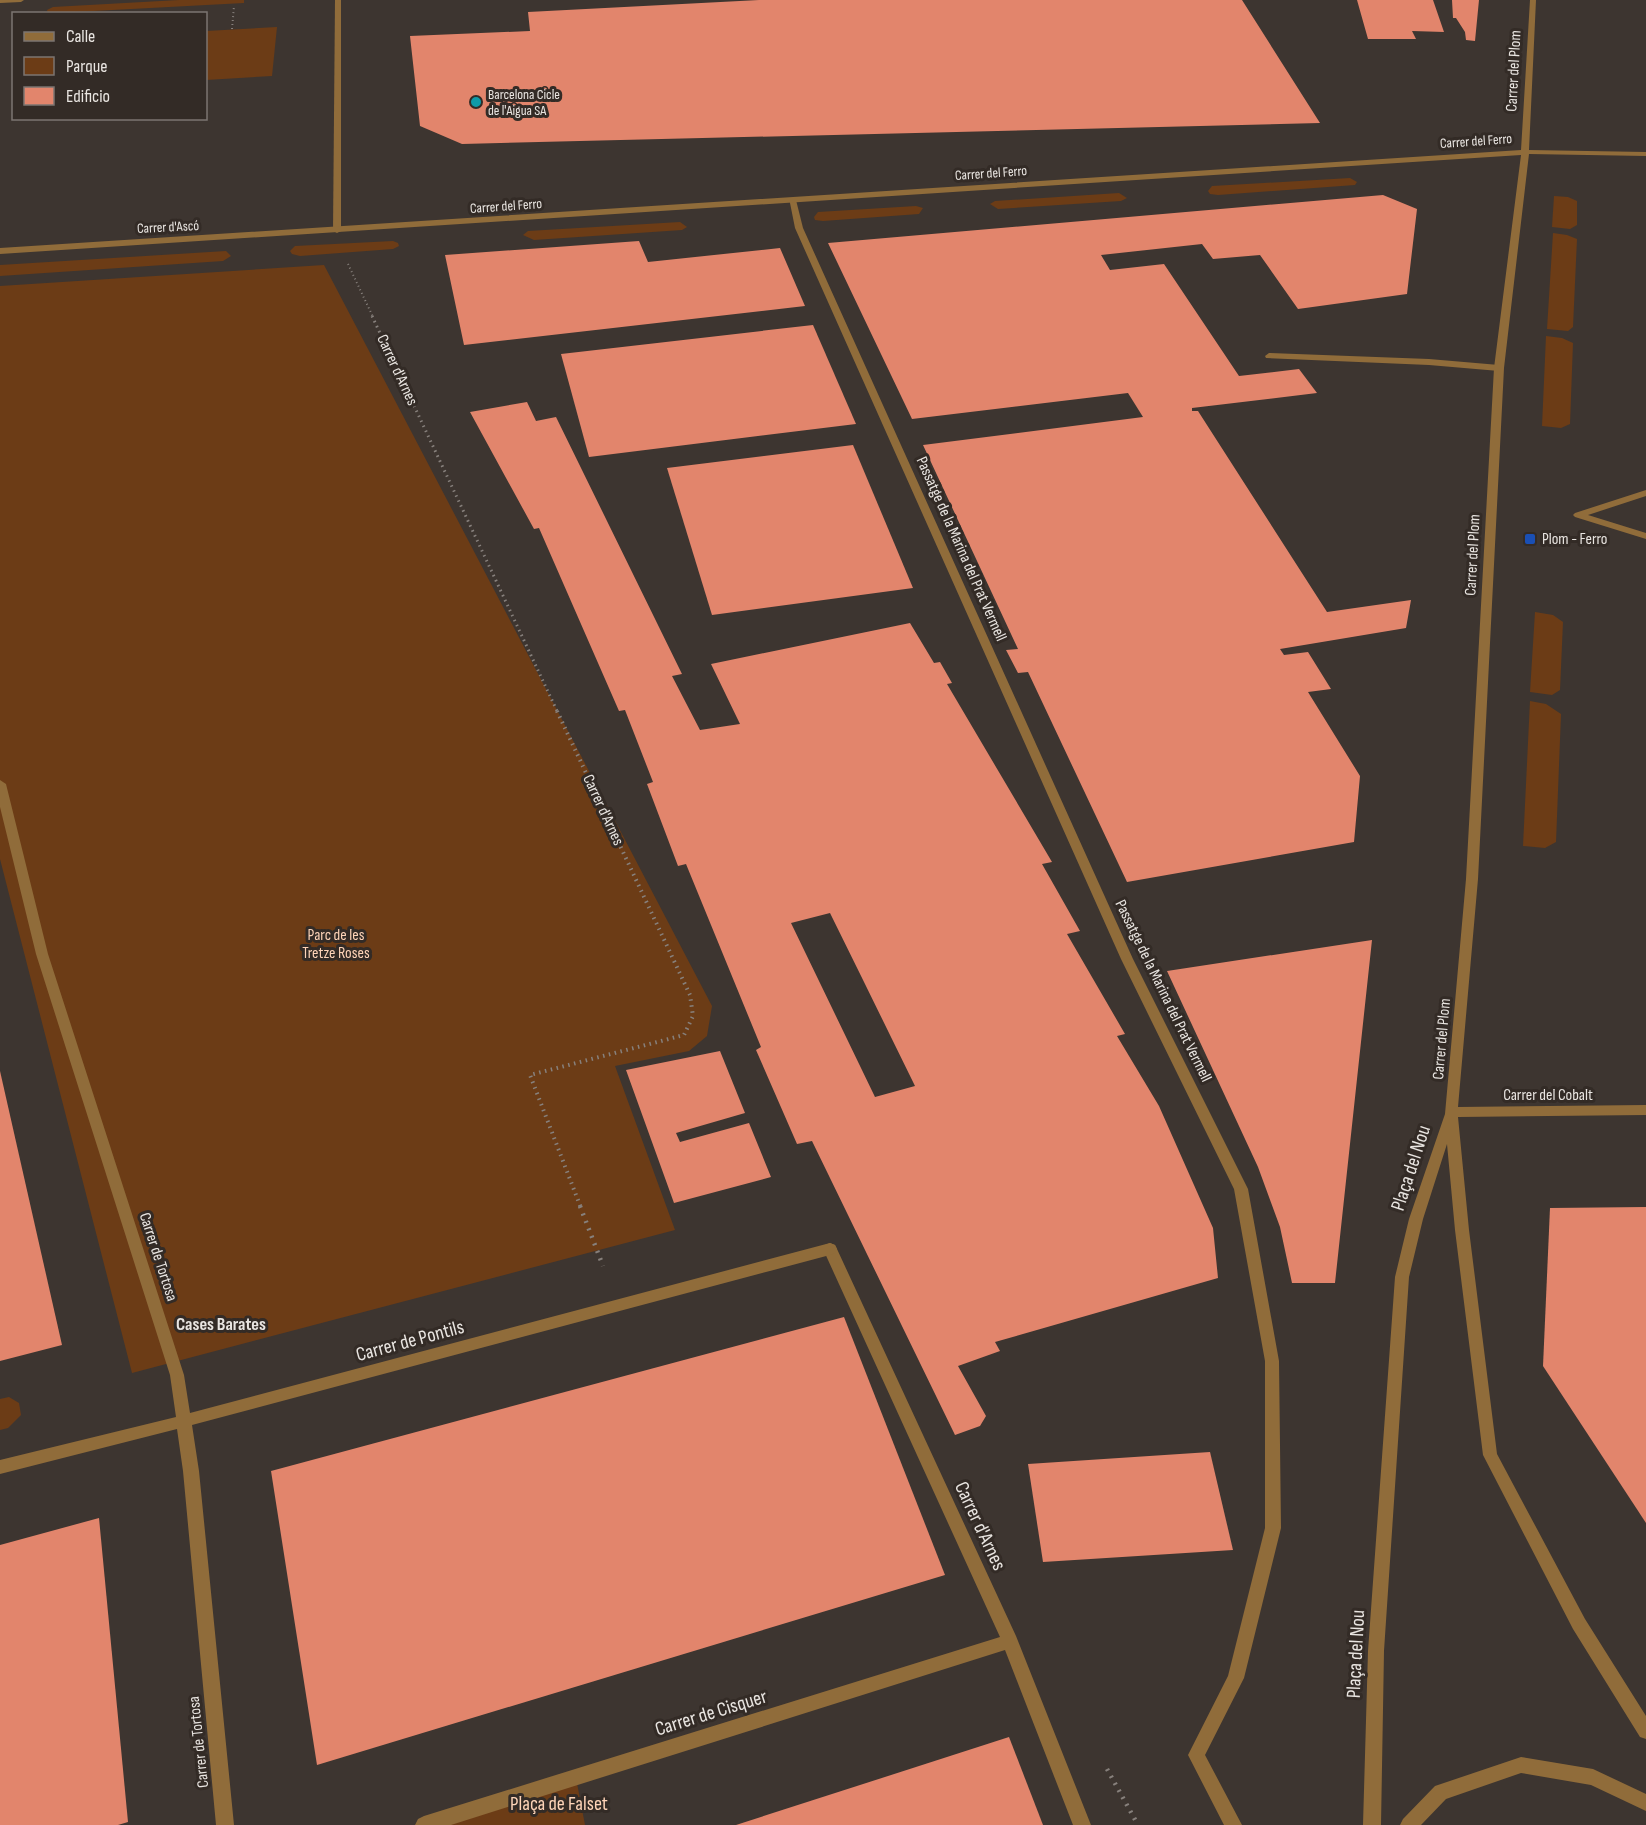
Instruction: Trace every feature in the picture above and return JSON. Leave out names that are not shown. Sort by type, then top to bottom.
[{"type":"street","points":[[0,1],[21,0]]},
{"type":"street","points":[[337,231],[338,0]]},
{"type":"street","name":"Carrer del Plom","points":[[1451,1112],[1472,879],[1499,368],[1525,152],[1533,0]]},
{"type":"street","name":"Carrer del Ferro","points":[[337,231],[1525,152],[1646,154]]},
{"type":"street","name":"Passatge de la Marina del Prat Vermell","points":[[792,200],[799,228],[1127,959],[1240,1189],[1272,1361],[1272,1528],[1236,1678],[1196,1755],[1233,1825]]},
{"type":"street","name":"Carrer d'Ascó","points":[[0,251],[337,231]]},
{"type":"street","points":[[1269,356],[1430,362],[1499,368]]},
{"type":"street","points":[[1646,493],[1578,515],[1646,536]]},
{"type":"street","name":"Carrer de Tortosa","points":[[0,784],[42,954],[177,1375],[184,1421],[225,1825]]},
{"type":"street","name":"Carrer del Cobalt","points":[[1451,1112],[1646,1110]]},
{"type":"street","name":"Plaça del Nou","points":[[1451,1112],[1462,1230],[1490,1455],[1579,1624],[1646,1731]]},
{"type":"street","name":"Plaça del Nou","points":[[1372,1825],[1376,1651],[1402,1277],[1416,1219],[1451,1112]]},
{"type":"street","name":"Carrer de Pontils","points":[[0,1467],[184,1421],[830,1249]]},
{"type":"street","name":"Carrer d'Arnes","points":[[830,1249],[1010,1641],[1082,1825]]},
{"type":"street","name":"Carrer de Cisquer","points":[[424,1825],[1010,1641]]},
{"type":"street","points":[[1409,1825],[1441,1792],[1521,1765],[1593,1777],[1646,1803]]},
{"type":"path","points":[[232,29],[234,6]]},
{"type":"path","name":"Carrer d'Arnes","points":[[345,258],[690,995],[693,1016],[684,1035],[530,1075],[603,1266]]},
{"type":"green space","points":[[179,0],[244,0],[244,3],[48,12],[47,10],[53,7]]},
{"type":"green space","points":[[277,27],[272,76],[207,80],[207,31]]},
{"type":"green space","points":[[1350,178],[1357,182],[1355,185],[1218,195],[1210,194],[1208,191],[1212,186]]},
{"type":"green space","points":[[1119,193],[1127,198],[1121,201],[998,209],[990,204],[995,201]]},
{"type":"green space","points":[[1554,196],[1568,197],[1577,201],[1577,225],[1570,229],[1552,227]]},
{"type":"green space","points":[[916,206],[923,208],[919,214],[823,221],[815,220],[814,217],[818,212]]},
{"type":"green space","points":[[680,222],[687,227],[682,230],[534,240],[523,235],[528,231]]},
{"type":"green space","points":[[1553,233],[1577,239],[1573,327],[1568,331],[1547,329]]},
{"type":"green space","points":[[393,241],[399,246],[393,249],[300,256],[290,251],[295,246]]},
{"type":"green space","points":[[226,251],[231,256],[223,261],[0,276],[0,265]]},
{"type":"green space","name":"Parc de les Tretze Roses","points":[[324,265],[712,1006],[707,1036],[689,1051],[615,1066],[675,1230],[132,1373],[0,859],[0,286]]},
{"type":"green space","points":[[1546,336],[1562,338],[1573,343],[1570,424],[1561,428],[1542,426]]},
{"type":"green space","points":[[1535,612],[1553,615],[1563,622],[1560,690],[1552,695],[1530,692]]},
{"type":"green space","points":[[1530,701],[1546,704],[1561,714],[1556,842],[1545,848],[1523,846]]},
{"type":"green space","points":[[9,1397],[19,1403],[21,1415],[8,1428],[0,1430],[0,1399]]},
{"type":"green space","name":"Plaça de Falset","points":[[576,1778],[585,1825],[424,1825]]},
{"type":"building","points":[[759,0],[1242,0],[1320,123],[462,144],[420,126],[410,36],[530,31],[528,12]]},
{"type":"building","points":[[1357,0],[1433,0],[1444,32],[1412,31],[1416,39],[1368,39]]},
{"type":"building","points":[[1452,0],[1479,0],[1475,41],[1466,40],[1465,32],[1456,18],[1453,18]]},
{"type":"building","points":[[1383,195],[1417,209],[1407,294],[1298,309],[1260,255],[1213,259],[1202,244],[1101,255],[1110,270],[1164,264],[1239,376],[1299,369],[1317,393],[1192,408],[1192,411],[1198,411],[1327,612],[1411,600],[1406,628],[1280,649],[1284,655],[1308,652],[1331,689],[1308,692],[1360,776],[1354,842],[1127,882],[1028,672],[1018,673],[1006,650],[1018,649],[923,445],[1143,417],[1128,393],[912,419],[828,243]]},
{"type":"building","points":[[639,241],[648,262],[780,248],[805,306],[464,345],[445,255]]},
{"type":"building","points":[[813,325],[856,424],[589,457],[561,354]]},
{"type":"building","points":[[527,402],[536,421],[556,417],[682,674],[672,676],[700,730],[740,724],[711,664],[910,623],[934,663],[940,662],[952,683],[947,684],[1052,862],[1042,864],[1080,931],[1067,934],[1125,1034],[1117,1036],[1159,1106],[1213,1228],[1218,1278],[995,1342],[1000,1351],[958,1366],[986,1416],[980,1426],[955,1435],[812,1141],[797,1144],[756,1050],[761,1047],[686,864],[678,866],[647,784],[653,782],[625,710],[619,711],[539,528],[534,529],[470,412]],"holes":[[[830,913],[915,1086],[875,1097],[791,923]]]},
{"type":"building","points":[[853,445],[913,588],[712,615],[667,468]]},
{"type":"building","points":[[1372,940],[1335,1283],[1292,1283],[1280,1227],[1258,1167],[1167,971]]},
{"type":"building","points":[[720,1051],[745,1113],[676,1133],[680,1142],[749,1123],[771,1177],[674,1203],[626,1070]]},
{"type":"building","points":[[0,1071],[62,1345],[0,1361]]},
{"type":"building","points":[[1646,1207],[1646,1523],[1543,1366],[1550,1208]]},
{"type":"building","points":[[844,1317],[945,1575],[317,1765],[271,1471]]},
{"type":"building","points":[[1210,1452],[1233,1550],[1043,1562],[1028,1464]]},
{"type":"building","points":[[99,1518],[128,1822],[118,1825],[0,1825],[0,1545]]},
{"type":"building","points":[[1009,1737],[1043,1825],[736,1825]]},
{"type":"place","name":"Barcelona Cicle de l'Aigua SA","points":[[476,102]]},
{"type":"place","name":"Plom - Ferro","points":[[1530,539]]},
{"type":"district","name":"Cases Barates","points":[[221,1324]]}]
